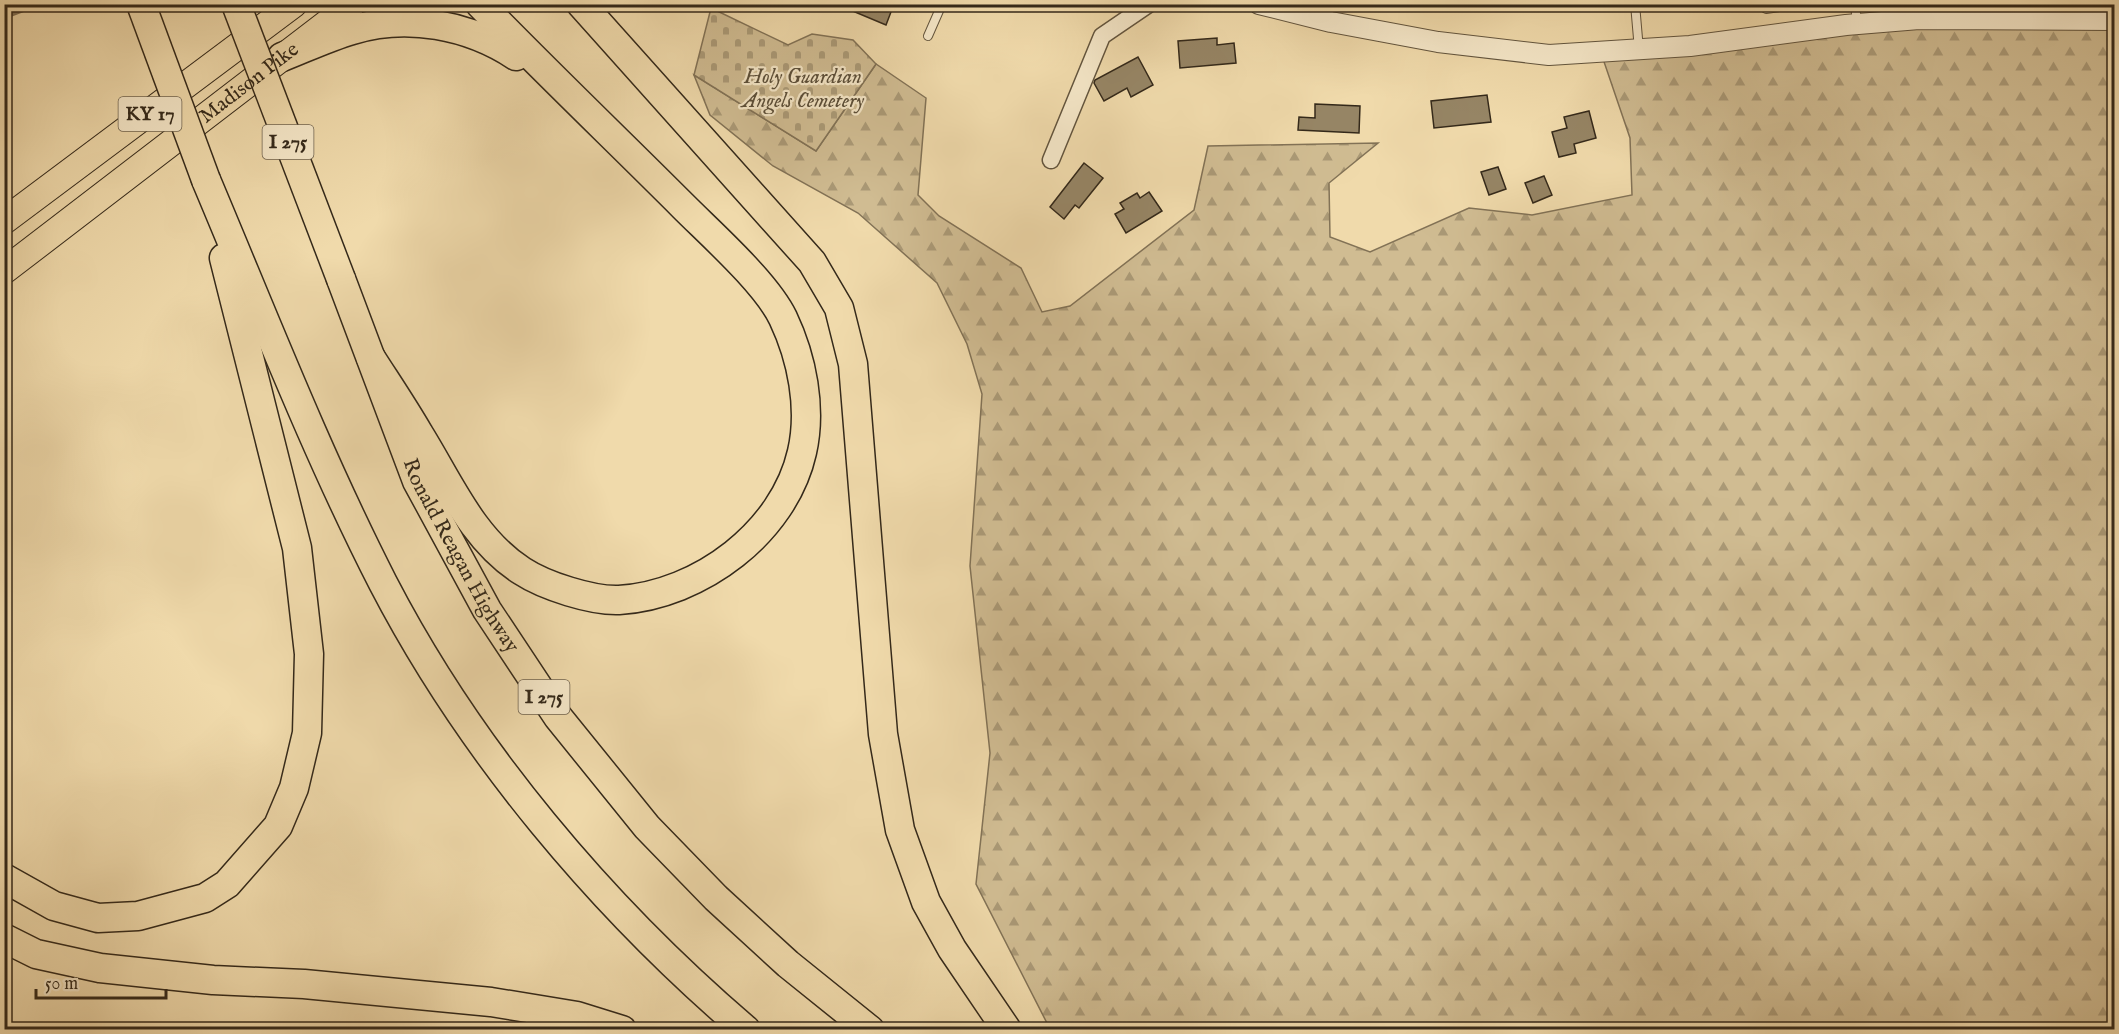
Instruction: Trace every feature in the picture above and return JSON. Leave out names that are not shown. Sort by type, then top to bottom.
[{"type":"highway","points":[[141,4],[206,180],[330,475],[384,585],[433,669],[541,821],[629,920],[746,1029]]},
{"type":"highway","name":"Ronald Reagan Highway","points":[[236,4],[417,481],[487,610],[558,717],[647,827],[716,898],[788,964],[870,1029]]},
{"type":"highway","points":[[371,358],[474,525],[498,551],[523,572],[583,595],[617,600],[670,589],[701,575],[757,535],[789,489],[802,453],[807,419],[795,347],[782,316],[773,302],[726,248],[480,4]]},
{"type":"highway","points":[[581,4],[812,262],[839,308],[853,364],[883,734],[900,830],[926,902],[958,958],[1007,1029]]},
{"type":"highway","points":[[282,57],[353,30],[391,23],[438,24],[490,39],[560,84]]},
{"type":"highway","points":[[4,878],[54,906],[98,918],[138,916],[204,898],[227,884],[278,826],[294,788],[307,733],[309,654],[297,548],[206,180]]},
{"type":"highway","points":[[4,938],[36,954],[100,968],[213,980],[304,984],[491,1002],[577,1016],[622,1029]]},
{"type":"main road","name":"Madison Pike","points":[[4,221],[294,4]]},
{"type":"main road","name":"Madison Pike","points":[[4,271],[352,4]]},
{"type":"street","points":[[1051,160],[1102,36],[1149,4]]},
{"type":"street","points":[[1259,4],[1331,22],[1498,50],[1549,55],[1639,50],[1919,19],[2011,16],[2115,20]]},
{"type":"lane","points":[[928,36],[942,4]]},
{"type":"lane","points":[[1635,4],[1639,50]]},
{"type":"lane","points":[[1760,4],[1766,9],[1800,4]]},
{"type":"lane","points":[[1855,4],[1857,25]]},
{"type":"green space","name":"Holy Guardian Angels Cemetery","points":[[711,8],[788,45],[812,34],[853,40],[876,64],[816,151],[694,75]]},
{"type":"green space","points":[[2114,20],[2114,1029],[1050,1029],[976,884],[990,753],[970,566],[982,394],[967,344],[937,283],[858,213],[773,166],[710,115],[694,75],[816,151],[876,64],[926,98],[918,195],[939,216],[1021,268],[1042,312],[1070,306],[1194,210],[1208,146],[1378,143],[1329,183],[1330,237],[1370,252],[1469,208],[1532,215],[1632,195],[1630,138],[1601,53],[1846,25]]},
{"type":"building","points":[[836,4],[894,4],[886,25]]},
{"type":"building","points":[[1217,38],[1217,45],[1234,43],[1236,63],[1180,68],[1178,41]]},
{"type":"building","points":[[1138,57],[1153,85],[1131,97],[1127,88],[1104,101],[1094,83],[1095,80]]},
{"type":"building","points":[[1487,95],[1491,122],[1434,128],[1431,101]]},
{"type":"building","points":[[1315,104],[1360,106],[1359,133],[1298,130],[1299,117],[1315,118]]},
{"type":"building","points":[[1589,111],[1596,138],[1574,144],[1576,153],[1559,157],[1552,132],[1567,128],[1564,117]]},
{"type":"building","points":[[1084,163],[1103,178],[1079,208],[1075,205],[1064,219],[1050,207]]},
{"type":"building","points":[[1498,167],[1506,189],[1489,195],[1481,172]]},
{"type":"building","points":[[1544,176],[1552,195],[1533,203],[1525,183]]},
{"type":"building","points":[[1149,192],[1162,211],[1126,233],[1115,214],[1124,209],[1120,203],[1137,193],[1140,198]]},
{"type":"waterway","points":[[4,17],[38,4]]}]
